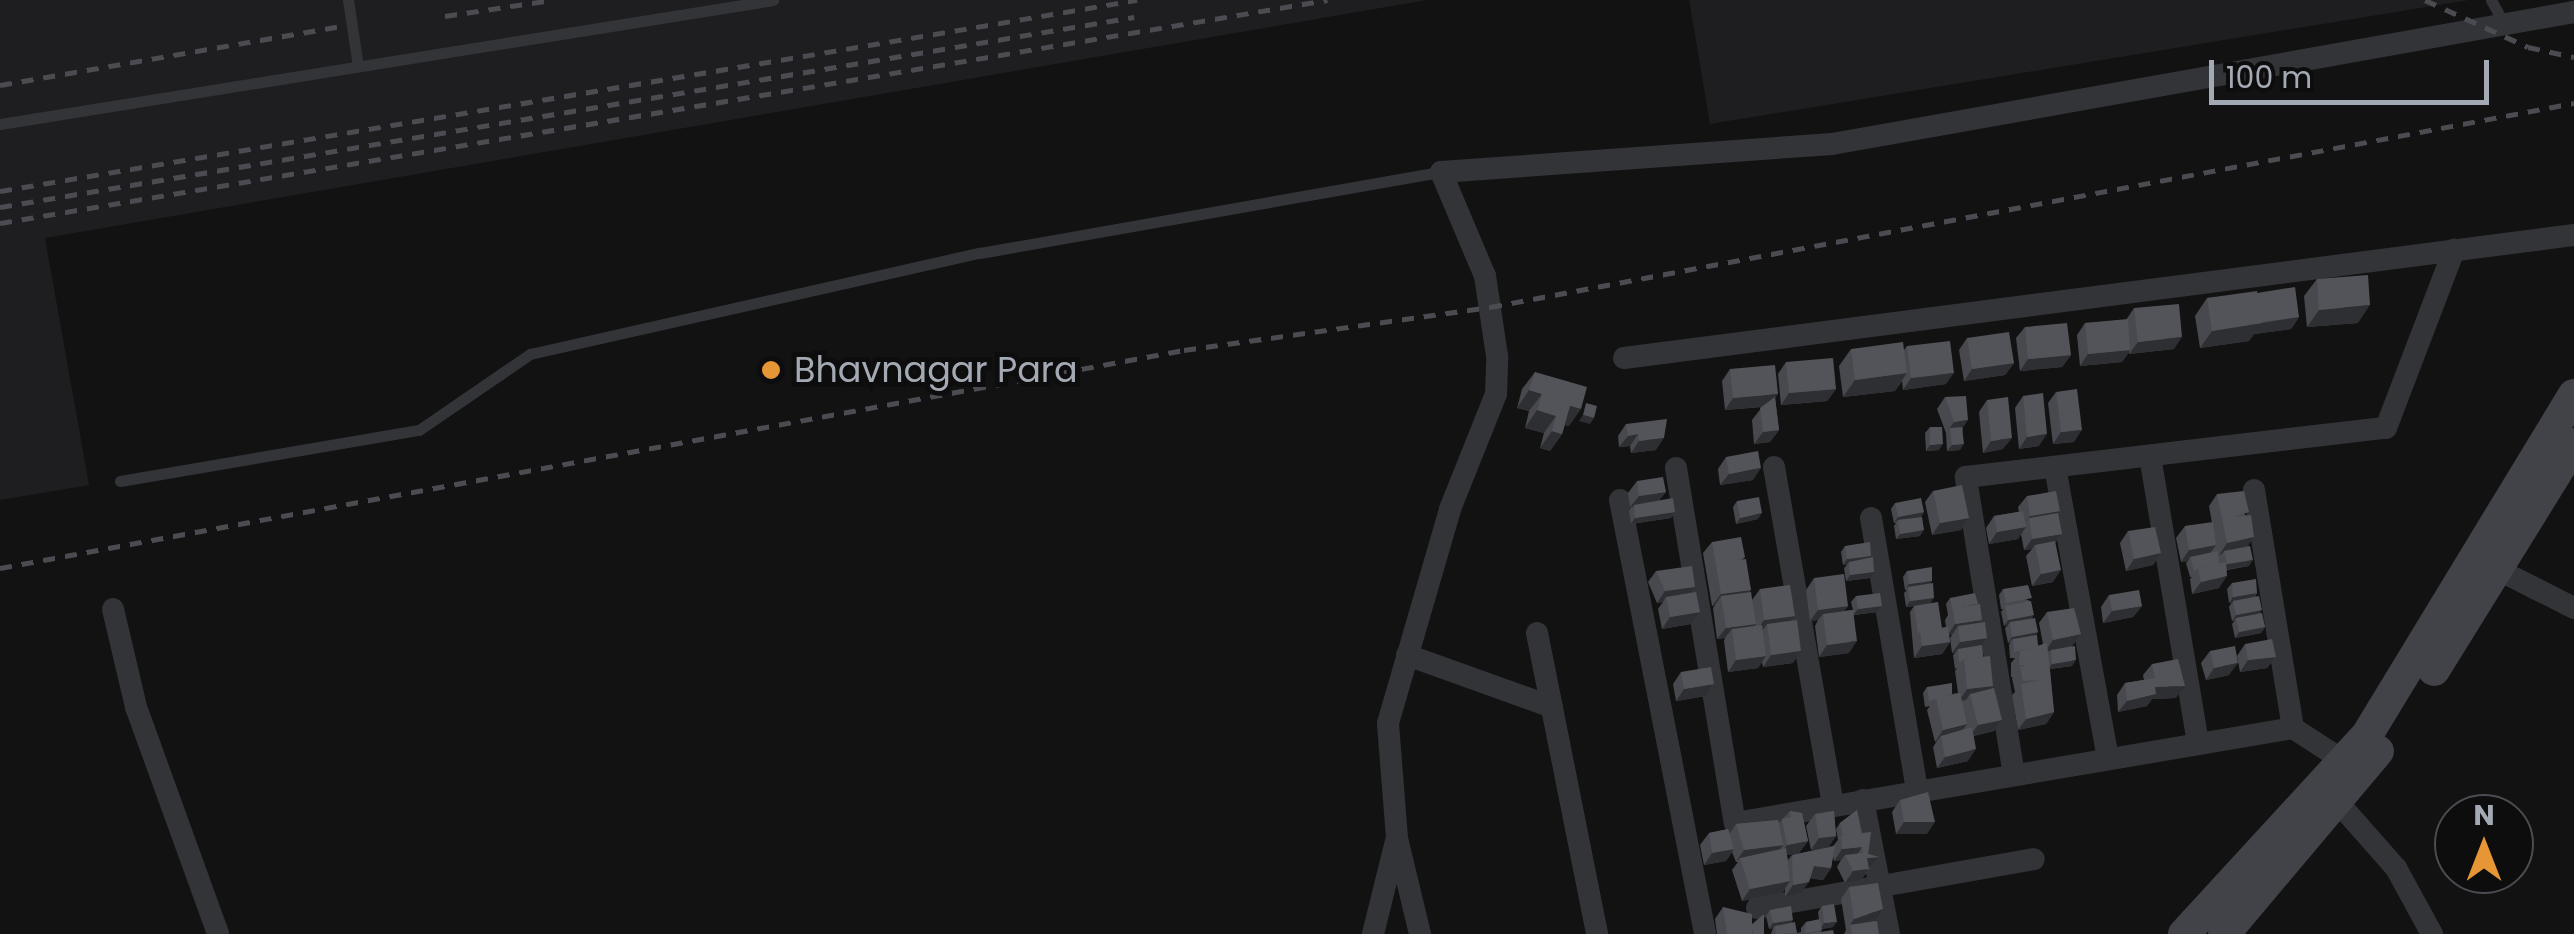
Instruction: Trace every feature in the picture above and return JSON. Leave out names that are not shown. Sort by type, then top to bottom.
[{"type":"street","points":[[1420,934],[1396,838],[1388,723],[1450,509],[1496,394],[1485,276],[1441,172],[1832,144],[2574,12]]},
{"type":"street","points":[[1624,358],[2574,234]]},
{"type":"street","points":[[2014,775],[1966,477],[2386,428],[2454,250]]},
{"type":"street","points":[[2184,934],[2407,712],[2574,396]]},
{"type":"street","points":[[2486,564],[2574,444]]},
{"type":"street","points":[[2150,456],[2198,744]]},
{"type":"street","points":[[1774,467],[1833,805]]},
{"type":"street","points":[[2055,467],[2108,759]]},
{"type":"street","points":[[1676,468],[1735,823],[2293,728]]},
{"type":"street","points":[[2254,490],[2293,728],[2396,868],[2432,934]]},
{"type":"street","points":[[1620,500],[1705,934]]},
{"type":"street","points":[[1871,518],[1917,791]]},
{"type":"street","points":[[2486,564],[2574,608]]},
{"type":"street","points":[[113,610],[136,706],[218,934]]},
{"type":"street","points":[[1537,632],[1596,934]]},
{"type":"street","points":[[1408,655],[1552,706]]},
{"type":"street","points":[[2224,934],[2335,782]]},
{"type":"street","points":[[1863,800],[1889,934]]},
{"type":"street","points":[[1374,934],[1396,838]]},
{"type":"street","points":[[1757,908],[2034,859]]},
{"type":"street","points":[[1578,934],[1587,884]]},
{"type":"lane","points":[[348,0],[358,66]]},
{"type":"lane","points":[[0,124],[773,0]]},
{"type":"lane","points":[[2491,0],[2505,25]]},
{"type":"lane","points":[[120,481],[418,430],[530,354],[980,253],[1441,172]]},
{"type":"shaded area","points":[[0,0],[1427,0],[45,238],[89,485],[0,500]]},
{"type":"shaded area","points":[[1689,0],[2469,0],[1710,124]]},
{"type":"building","points":[[2368,275],[2370,305],[2319,310],[2317,279]]},
{"type":"building","points":[[2295,287],[2299,317],[2261,322],[2257,293]]},
{"type":"building","points":[[2257,291],[2262,323],[2212,331],[2207,298]]},
{"type":"building","points":[[2179,304],[2182,337],[2138,342],[2134,308]]},
{"type":"building","points":[[2128,319],[2130,350],[2088,354],[2085,323]]},
{"type":"building","points":[[2067,323],[2071,355],[2028,359],[2025,327]]},
{"type":"building","points":[[2009,332],[2014,363],[1972,369],[1967,338]]},
{"type":"building","points":[[1950,341],[1954,373],[1911,378],[1907,346]]},
{"type":"building","points":[[1903,342],[1907,373],[1855,380],[1851,349]]},
{"type":"building","points":[[1833,358],[1836,389],[1789,393],[1786,362]]},
{"type":"building","points":[[1775,365],[1778,394],[1733,398],[1730,369]]},
{"type":"building","points":[[1535,372],[1587,387],[1581,409],[1570,406],[1562,434],[1552,431],[1556,416],[1537,410],[1542,394],[1529,390]]},
{"type":"building","points":[[2077,389],[2082,430],[2061,432],[2056,392]]},
{"type":"building","points":[[2043,393],[2047,434],[2027,437],[2023,396]]},
{"type":"building","points":[[1966,396],[1968,420],[1954,422],[1945,397]]},
{"type":"building","points":[[1775,397],[1779,430],[1763,432],[1760,408]]},
{"type":"building","points":[[2008,397],[2012,438],[1991,441],[1987,400]]},
{"type":"building","points":[[1586,403],[1597,406],[1594,418],[1583,415]]},
{"type":"building","points":[[1667,419],[1664,438],[1639,441],[1638,434],[1628,436],[1626,424]]},
{"type":"building","points":[[1930,427],[1942,427],[1943,444],[1930,445]]},
{"type":"building","points":[[1962,427],[1964,444],[1952,445],[1950,428]]},
{"type":"building","points":[[1758,451],[1761,468],[1729,474],[1726,457]]},
{"type":"building","points":[[1663,477],[1666,492],[1639,496],[1637,481]]},
{"type":"building","points":[[1962,485],[1969,518],[1940,523],[1933,491]]},
{"type":"building","points":[[2056,491],[2060,511],[2030,516],[2027,496]]},
{"type":"building","points":[[2244,491],[2249,512],[2234,517],[2251,515],[2254,537],[2227,543],[2217,494]]},
{"type":"building","points":[[1759,497],[1762,513],[1740,518],[1737,501]]},
{"type":"building","points":[[1673,498],[1675,512],[1635,518],[1634,505]]},
{"type":"building","points":[[1921,498],[1924,512],[1898,517],[1895,503]]},
{"type":"building","points":[[2023,511],[2026,527],[1997,532],[1994,516]]},
{"type":"building","points":[[2058,513],[2062,534],[2032,539],[2029,518]]},
{"type":"building","points":[[1922,517],[1924,530],[1900,534],[1898,520]]},
{"type":"building","points":[[2213,522],[2216,545],[2189,550],[2185,526]]},
{"type":"building","points":[[2155,527],[2161,553],[2134,559],[2128,531]]},
{"type":"building","points":[[1741,537],[1745,557],[1738,560],[1746,559],[1751,590],[1721,594],[1712,542]]},
{"type":"building","points":[[2055,541],[2061,570],[2041,574],[2035,545]]},
{"type":"building","points":[[1870,542],[1871,556],[1847,559],[1845,546]]},
{"type":"building","points":[[2250,546],[2253,560],[2227,564],[2224,551]]},
{"type":"building","points":[[2218,551],[2219,564],[2194,571],[2190,557]]},
{"type":"building","points":[[1873,557],[1874,572],[1850,575],[1849,562]]},
{"type":"building","points":[[2226,562],[2227,576],[2201,582],[2198,568]]},
{"type":"building","points":[[1692,566],[1695,587],[1665,591],[1656,571]]},
{"type":"building","points":[[1932,567],[1932,581],[1909,584],[1907,571]]},
{"type":"building","points":[[1844,574],[1848,606],[1818,610],[1814,578]]},
{"type":"building","points":[[2256,579],[2257,593],[2233,597],[2232,583]]},
{"type":"building","points":[[1933,583],[1934,598],[1910,601],[1908,587]]},
{"type":"building","points":[[1790,585],[1795,616],[1764,620],[1760,589]]},
{"type":"building","points":[[2028,585],[2032,598],[2006,603],[2003,589]]},
{"type":"building","points":[[2139,590],[2142,606],[2112,611],[2109,595]]},
{"type":"building","points":[[1696,592],[1700,612],[1670,617],[1666,597]]},
{"type":"building","points":[[1751,592],[1756,624],[1726,628],[1721,596]]},
{"type":"building","points":[[1880,593],[1882,606],[1858,609],[1856,596]]},
{"type":"building","points":[[1975,593],[1978,604],[1952,609],[1950,598]]},
{"type":"building","points":[[2259,596],[2262,610],[2236,615],[2233,601]]},
{"type":"building","points":[[2031,601],[2034,615],[2008,620],[2005,606]]},
{"type":"building","points":[[1938,602],[1942,628],[1918,634],[1914,606]]},
{"type":"building","points":[[1980,604],[1982,620],[1955,624],[1953,608]]},
{"type":"building","points":[[2074,608],[2081,634],[2053,640],[2047,612]]},
{"type":"building","points":[[1853,610],[1857,641],[1827,645],[1823,614]]},
{"type":"building","points":[[2262,613],[2265,627],[2239,632],[2236,618]]},
{"type":"building","points":[[2035,618],[2038,632],[2012,637],[2010,622]]},
{"type":"building","points":[[1797,620],[1801,651],[1771,655],[1767,624]]},
{"type":"building","points":[[1985,622],[1987,638],[1960,642],[1958,626]]},
{"type":"building","points":[[1762,625],[1766,656],[1736,660],[1732,629]]},
{"type":"building","points":[[1948,627],[1950,642],[1922,646],[1920,631]]},
{"type":"building","points":[[2037,635],[2038,646],[2014,652],[2013,639]]},
{"type":"building","points":[[2272,639],[2276,657],[2248,660],[2245,644]]},
{"type":"building","points":[[2047,643],[2054,712],[2026,719],[2021,684],[2040,680],[2023,681],[2020,667],[2027,665],[2019,665],[2020,651]]},
{"type":"building","points":[[1982,645],[1983,657],[1959,663],[1958,649]]},
{"type":"building","points":[[2075,646],[2076,660],[2052,664],[2051,650]]},
{"type":"building","points":[[2235,646],[2238,663],[2214,668],[2210,651]]},
{"type":"building","points":[[1990,656],[1993,686],[1967,689],[1964,659]]},
{"type":"building","points":[[2178,659],[2185,686],[2155,687],[2156,694],[2127,701],[2125,683],[2155,678],[2152,664]]},
{"type":"building","points":[[1711,667],[1714,684],[1684,689],[1681,672]]},
{"type":"building","points":[[1952,683],[1952,694],[1929,701],[1927,687]]},
{"type":"building","points":[[1994,688],[2002,720],[1978,725],[1970,694]]},
{"type":"building","points":[[1960,693],[1967,724],[1943,730],[1936,698]]},
{"type":"building","points":[[1972,727],[1976,749],[1945,757],[1941,736]]},
{"type":"building","points":[[1928,792],[1935,822],[1904,822],[1900,800]]},
{"type":"building","points":[[1857,810],[1862,834],[1843,836],[1840,823]]},
{"type":"building","points":[[1790,811],[1802,813],[1808,841],[1787,845],[1782,819],[1791,817]]},
{"type":"building","points":[[1834,811],[1836,836],[1819,838],[1815,814]]},
{"type":"building","points":[[1778,820],[1783,845],[1744,850],[1736,824]]},
{"type":"building","points":[[1728,829],[1734,849],[1712,853],[1709,833]]},
{"type":"building","points":[[1871,832],[1868,854],[1879,857],[1867,858],[1869,869],[1853,871],[1845,855],[1863,853],[1862,847],[1842,849],[1841,836]]},
{"type":"building","points":[[1835,846],[1831,868],[1814,866],[1809,882],[1793,885],[1792,855]]},
{"type":"building","points":[[1786,848],[1790,881],[1750,889],[1740,858]]},
{"type":"building","points":[[1878,883],[1883,909],[1854,919],[1849,887]]},
{"type":"building","points":[[1834,904],[1837,922],[1824,923],[1822,906]]},
{"type":"building","points":[[1791,906],[1793,920],[1773,923],[1770,910]]},
{"type":"building","points":[[1723,907],[1752,914],[1752,934],[1727,934]]},
{"type":"building","points":[[1764,914],[1764,934],[1753,934],[1751,925]]},
{"type":"building","points":[[1820,919],[1822,930],[1805,933],[1806,922]]},
{"type":"building","points":[[1877,921],[1879,934],[1852,934],[1850,925]]},
{"type":"building","points":[[1795,922],[1797,933],[1776,934],[1775,926]]},
{"type":"railway","points":[[445,16],[552,0]]},
{"type":"railway","points":[[0,191],[1137,0]]},
{"type":"railway","points":[[0,223],[1327,0]]},
{"type":"railway","points":[[2425,0],[2528,47],[2574,57]]},
{"type":"railway","points":[[0,207],[1134,17]]},
{"type":"railway","points":[[0,85],[337,27]]},
{"type":"railway","points":[[0,568],[1184,350],[1490,307],[2574,103]]},
{"type":"place","name":"Bhavnagar Para","points":[[771,370]]}]
